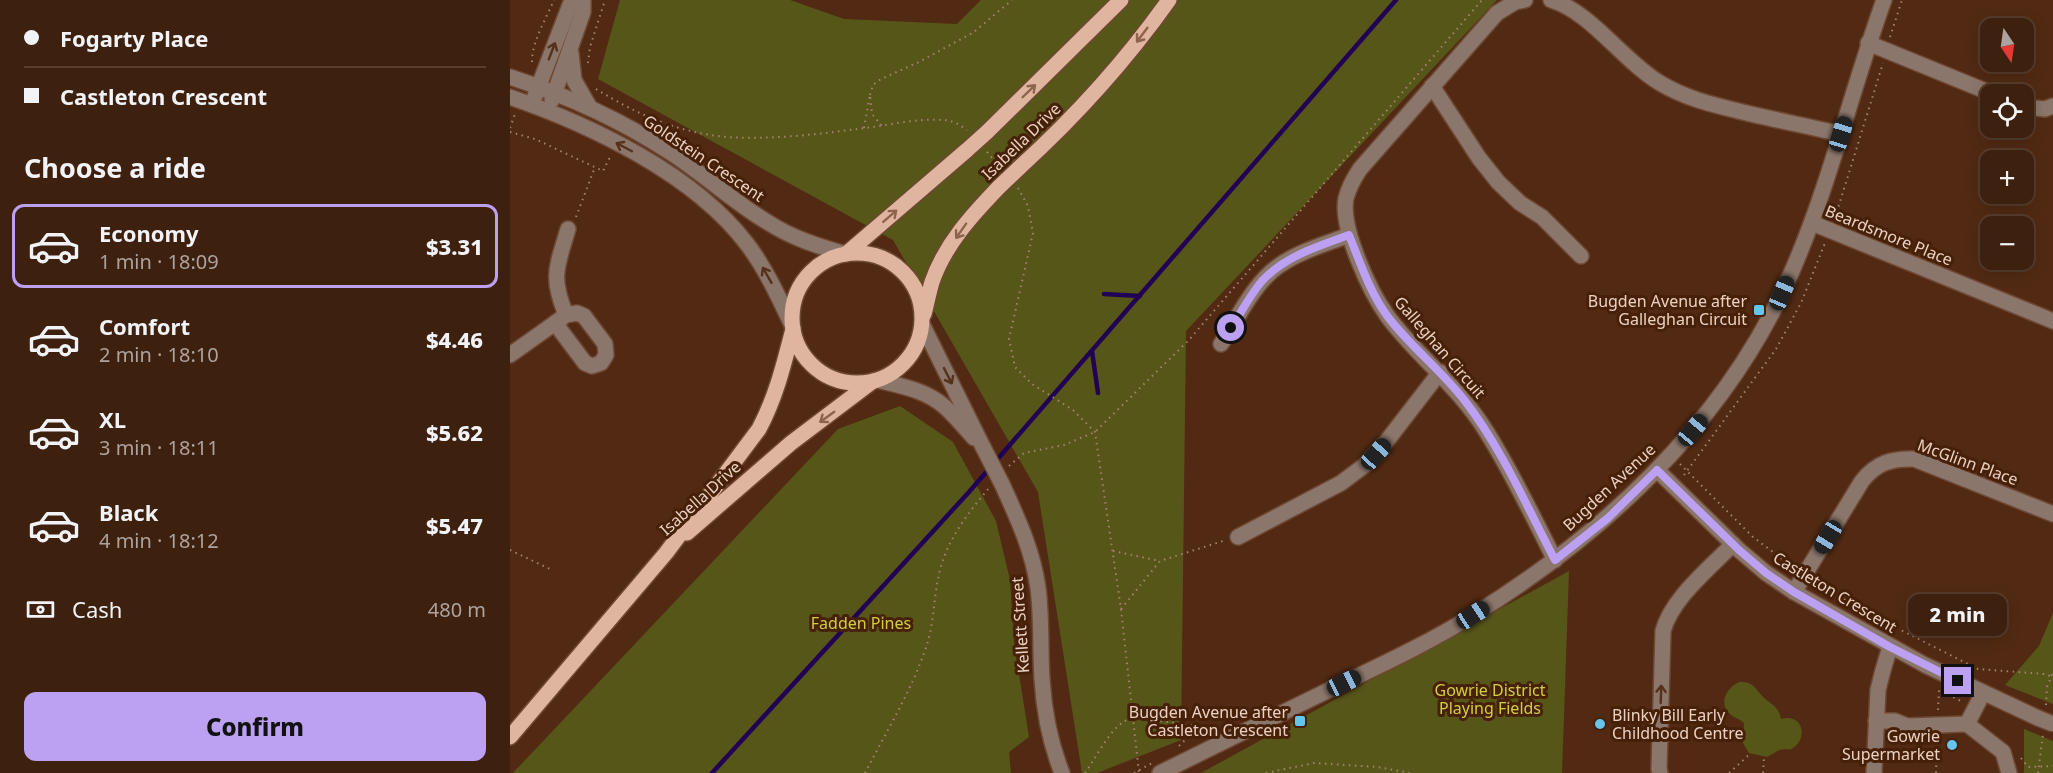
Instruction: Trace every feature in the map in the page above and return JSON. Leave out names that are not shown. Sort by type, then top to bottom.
[{"type":"main road","name":"Isabella Drive","points":[[845,254],[987,132],[1121,0]]},
{"type":"main road","name":"Isabella Drive","points":[[922,322],[933,281],[941,262],[974,213],[1007,185],[1019,168],[1065,126],[1116,70],[1169,0]]},
{"type":"main road","points":[[845,254],[868,254],[880,257],[900,269],[914,287],[919,298],[922,322],[917,344],[911,355],[894,372],[875,381],[849,383],[826,375],[807,360],[793,328],[794,303],[804,280],[822,264],[845,254]]},
{"type":"main road","name":"Isabella Drive","points":[[510,737],[666,553],[759,429],[771,406],[779,383],[793,328]]},
{"type":"main road","name":"Isabella Drive","points":[[666,553],[791,443],[875,381]]},
{"type":"street","points":[[532,104],[570,5],[575,0]]},
{"type":"street","points":[[548,110],[583,12],[584,0]]},
{"type":"street","name":"Galleghan Circuit","points":[[1526,0],[1515,2],[1497,13],[1351,183],[1346,199],[1345,217],[1349,235],[1365,275],[1383,310],[1464,400],[1486,431],[1555,560]]},
{"type":"street","points":[[1551,0],[1564,3],[1573,9],[1635,64],[1659,82],[1684,96],[1711,105],[1841,134]]},
{"type":"street","name":"Bugden Avenue","points":[[1157,765],[1444,632],[1519,586],[1555,560],[1608,518],[1657,470],[1704,417],[1746,357],[1782,293],[1812,223],[1868,43],[1884,0]]},
{"type":"street","points":[[1868,43],[1980,89]]},
{"type":"street","points":[[571,46],[574,80],[581,95],[591,108]]},
{"type":"street","name":"Goldstein Crescent","points":[[510,77],[591,108],[617,121],[667,150],[770,224],[806,242],[845,254]]},
{"type":"street","points":[[1432,86],[1479,158],[1498,182],[1520,203],[1542,217],[1581,256]]},
{"type":"street","name":"Goldstein Crescent","points":[[510,97],[548,110],[629,149],[680,181],[711,205],[757,257],[793,328]]},
{"type":"street","points":[[2034,107],[2045,109],[2053,107]]},
{"type":"street","name":"Beardsmore Place","points":[[1812,223],[2053,321]]},
{"type":"street","points":[[510,355],[561,319],[555,285],[556,270],[568,229]]},
{"type":"street","points":[[1221,344],[1262,282],[1279,265],[1299,254],[1349,235]]},
{"type":"street","name":"Kellett Street","points":[[922,322],[983,447],[998,483],[1021,525],[1033,563],[1041,612],[1042,677],[1046,722],[1062,773]]},
{"type":"street","points":[[1238,537],[1341,483],[1365,465],[1386,442],[1440,372]]},
{"type":"street","name":"Kellett Street","points":[[875,381],[911,388],[930,396],[946,408],[983,447]]},
{"type":"street","name":"McGlinn Place","points":[[1794,592],[1868,474],[1881,463],[1897,458],[1914,459],[2053,514]]},
{"type":"street","name":"Castleton Crescent","points":[[1657,470],[1733,544],[1766,573],[1794,592],[1890,647],[1983,693],[2053,724]]},
{"type":"street","points":[[1660,773],[1663,631],[1674,606],[1733,544]]},
{"type":"street","points":[[1874,773],[1878,690],[1890,647]]},
{"type":"street","points":[[1967,724],[1983,693]]},
{"type":"street","points":[[1876,721],[1895,721],[1907,726],[1967,724],[2003,752],[2009,773]]},
{"type":"path","points":[[531,66],[536,42],[554,0]]},
{"type":"path","points":[[587,70],[590,47],[605,0]]},
{"type":"path","points":[[864,128],[873,85],[974,33],[1011,0]]},
{"type":"path","points":[[1007,468],[1024,453],[1064,445],[1095,432],[1188,341],[1482,0]]},
{"type":"path","points":[[592,86],[660,122],[697,133],[730,137],[764,137],[945,120],[960,125],[969,132]]},
{"type":"path","points":[[870,95],[872,114],[882,126]]},
{"type":"path","points":[[510,132],[535,139],[603,171]]},
{"type":"path","points":[[984,149],[999,166]]},
{"type":"path","points":[[568,229],[573,226],[595,167]]},
{"type":"path","points":[[1007,185],[1022,192],[1028,206],[1033,233],[1009,339],[1015,367],[1032,384],[1072,410],[1095,432],[1121,609],[1139,773]]},
{"type":"path","points":[[1670,455],[1753,537],[1805,575],[1873,616],[1978,669],[2044,674],[2053,677]]},
{"type":"path","points":[[865,773],[916,672],[928,640],[939,572],[958,528],[998,483]]},
{"type":"path","points":[[1113,551],[1160,561],[1238,537]]},
{"type":"path","points":[[510,550],[552,570]]},
{"type":"path","points":[[1121,609],[1160,561]]},
{"type":"path","points":[[1085,773],[1116,728],[1127,719],[1220,729]]},
{"type":"path","points":[[1174,750],[1198,727]]},
{"type":"path","points":[[1729,773],[1751,753]]},
{"type":"path","points":[[1763,773],[1764,757]]},
{"type":"path","points":[[1266,773],[1314,763],[1378,767],[1410,773]]},
{"type":"path","points":[[1134,773],[1157,765]]},
{"type":"green space","points":[[620,0],[790,0],[844,19],[957,24],[981,0],[1497,0],[1186,331],[1181,740],[1097,773],[1082,773],[1038,492],[893,240],[598,79]]},
{"type":"green space","name":"Fadden Pines","points":[[900,406],[953,442],[996,521],[1010,580],[1014,643],[1029,737],[1009,752],[1011,773],[513,773],[838,429]]},
{"type":"green space","name":"Gowrie District Playing Fields","points":[[1569,571],[1562,773],[1201,773]]},
{"type":"green space","points":[[2053,613],[2053,704],[2005,685],[2039,646]]},
{"type":"green space","points":[[1739,682],[1753,686],[1777,709],[1781,719],[1794,719],[1798,723],[1802,732],[1801,738],[1793,748],[1783,749],[1767,757],[1749,753],[1743,743],[1744,723],[1731,715],[1724,701],[1731,688]]},
{"type":"green space","points":[[2024,729],[2053,741],[2053,773],[2024,773]]},
{"type":"waterway","points":[[712,773],[969,492],[1396,0]]},
{"type":"waterway","points":[[1104,294],[1140,296]]},
{"type":"waterway","points":[[1092,351],[1098,393]]},
{"type":"place","name":"Bugden Avenue after Galleghan Circuit","points":[[1759,310]]},
{"type":"place","name":"Bugden Avenue after Castleton Crescent","points":[[1300,721]]},
{"type":"place","name":"Blinky Bill Early Childhood Centre","points":[[1600,724]]},
{"type":"place","name":"Gowrie Supermarket","points":[[1952,745]]},
{"type":"route","points":[[1231,328],[1262,282],[1279,265],[1299,254],[1349,235],[1379,303],[1408,340],[1464,400],[1486,431],[1555,560],[1608,518],[1657,470],[1739,550],[1766,573],[1794,592],[1890,647],[1958,681]]}]
